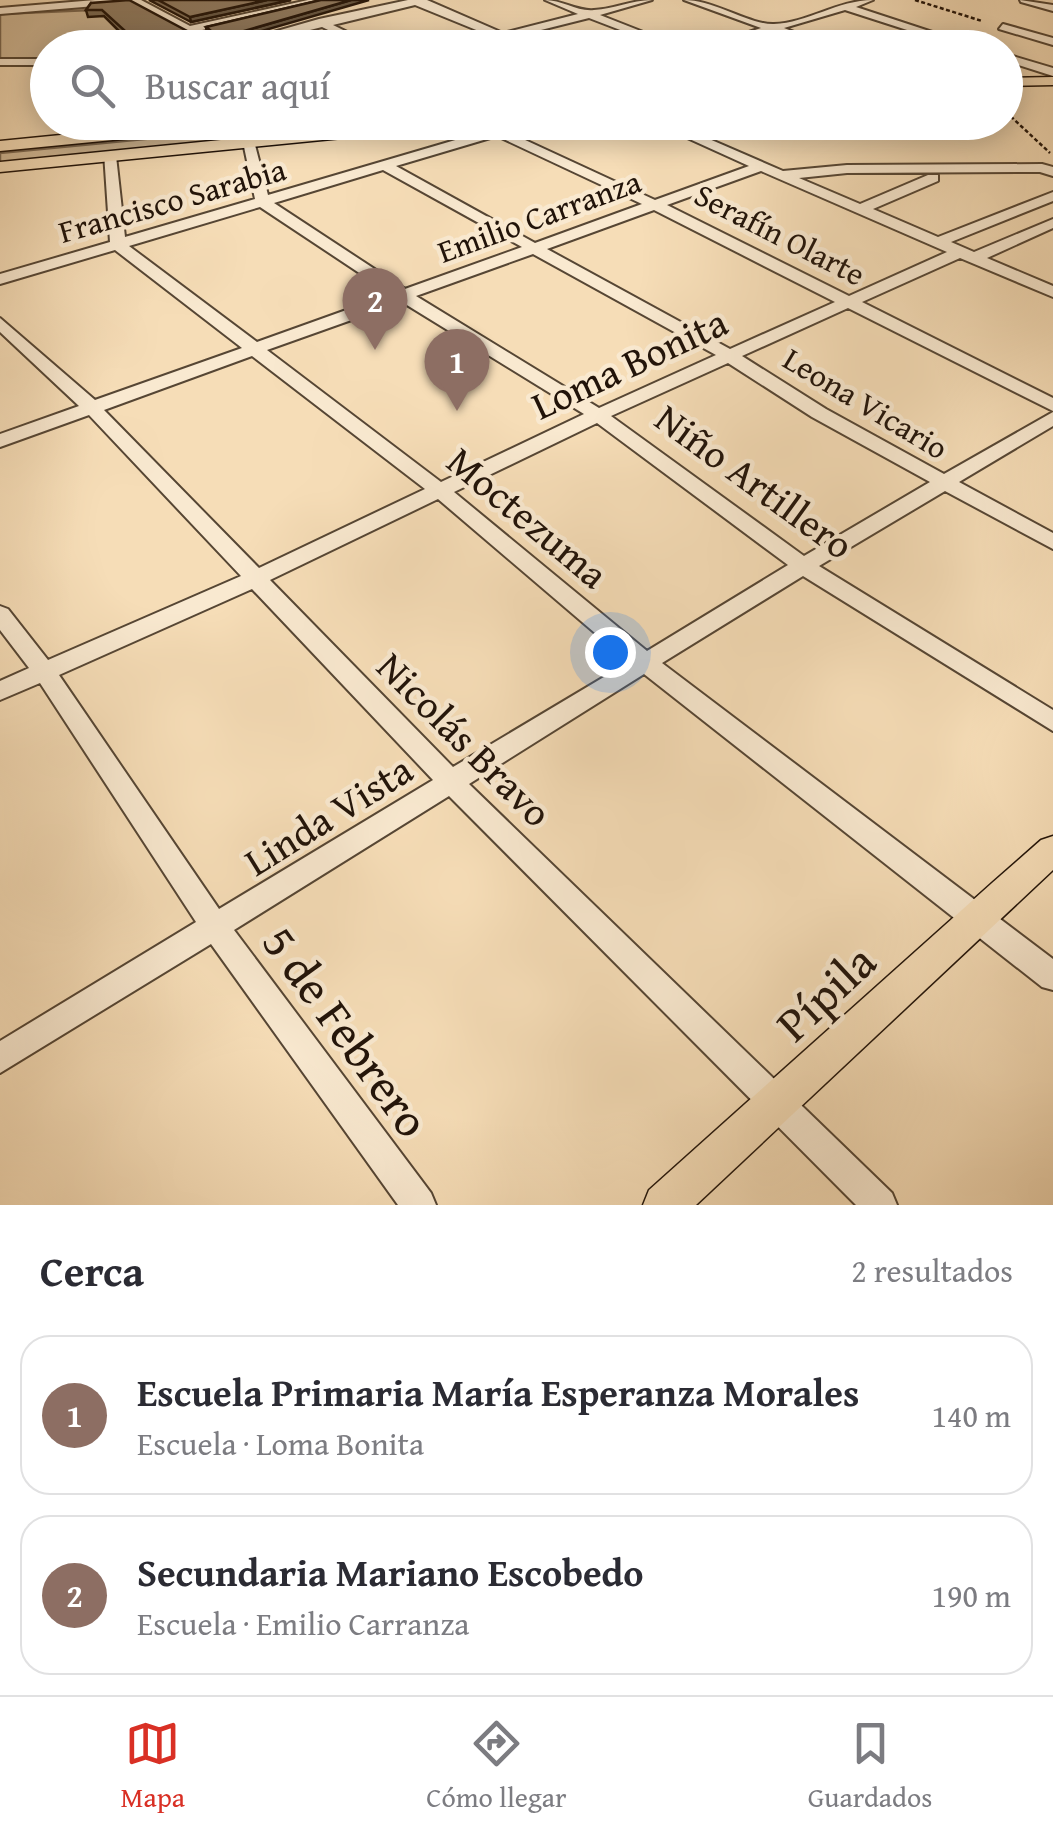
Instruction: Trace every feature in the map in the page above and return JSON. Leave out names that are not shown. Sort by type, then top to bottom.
[{"type":"main road","points":[[1023,82],[1053,81]]},
{"type":"main road","points":[[1023,98],[1053,98]]},
{"type":"main road","points":[[0,146],[87,140]]},
{"type":"main road","points":[[0,167],[97,140]]},
{"type":"main road","points":[[130,140],[248,144],[285,140]]},
{"type":"main road","name":"Pípila","points":[[664,1205],[777,1106],[975,918],[1053,850]]},
{"type":"street","points":[[0,11],[133,0],[188,30],[322,0]]},
{"type":"street","points":[[270,0],[335,30]]},
{"type":"street","points":[[294,30],[417,0],[488,30]]},
{"type":"street","points":[[550,0],[630,30]]},
{"type":"street","points":[[527,30],[647,0]]},
{"type":"street","points":[[689,0],[779,30]]},
{"type":"street","points":[[824,0],[918,30]]},
{"type":"street","points":[[766,30],[868,0]]},
{"type":"street","points":[[1025,0],[1053,8]]},
{"type":"street","points":[[1026,34],[1053,25]]},
{"type":"street","points":[[1003,27],[1013,30]]},
{"type":"street","points":[[1023,33],[1053,42]]},
{"type":"street","points":[[0,62],[30,62]]},
{"type":"street","points":[[1023,62],[1053,72]]},
{"type":"street","points":[[101,140],[118,245]]},
{"type":"street","name":"Francisco Sarabia","points":[[0,279],[473,140]]},
{"type":"street","name":"Serafín Olarte","points":[[515,140],[656,206],[1053,405]]},
{"type":"street","points":[[698,140],[1053,292]]},
{"type":"street","points":[[248,144],[263,202]]},
{"type":"street","points":[[780,176],[848,169],[1049,165]]},
{"type":"street","name":"Leona Vicario","points":[[387,167],[538,248],[728,355],[942,483],[1053,542]]},
{"type":"street","name":"Emilio Carranza","points":[[0,441],[759,167]]},
{"type":"street","points":[[858,210],[933,178]]},
{"type":"street","points":[[936,242],[1053,196]]},
{"type":"street","name":"Niño Artillero","points":[[263,202],[404,296],[598,414],[804,566],[1053,722]]},
{"type":"street","name":"Loma Bonita","points":[[0,691],[252,580],[728,355],[1053,223]]},
{"type":"street","name":"Moctezuma","points":[[118,245],[439,490],[647,664],[1053,978]]},
{"type":"street","name":"Nicolás Bravo","points":[[0,323],[90,406],[252,580],[452,783],[880,1205]]},
{"type":"street","name":"Linda Vista","points":[[0,1058],[1053,418]]},
{"type":"street","name":"5 de Febrero","points":[[0,614],[44,670],[216,928],[418,1205]]},
{"type":"path","points":[[915,0],[982,21]]},
{"type":"path","points":[[1023,133],[1049,165]]},
{"type":"shaded area","points":[[137,8],[118,30],[30,30],[30,60],[0,60],[0,14]]},
{"type":"shaded area","points":[[134,140],[246,140],[0,164],[0,153]]},
{"type":"building","points":[[129,0],[185,30],[124,30],[102,10],[86,10],[91,3]]},
{"type":"building","points":[[158,0],[267,0],[190,17]]},
{"type":"building","points":[[321,0],[351,0],[248,30],[206,27]]},
{"type":"place","name":"Secundaria Mariano Escobedo","points":[[375,350]]},
{"type":"place","name":"Escuela Primaria María Esperanza Morales","points":[[457,411]]}]
